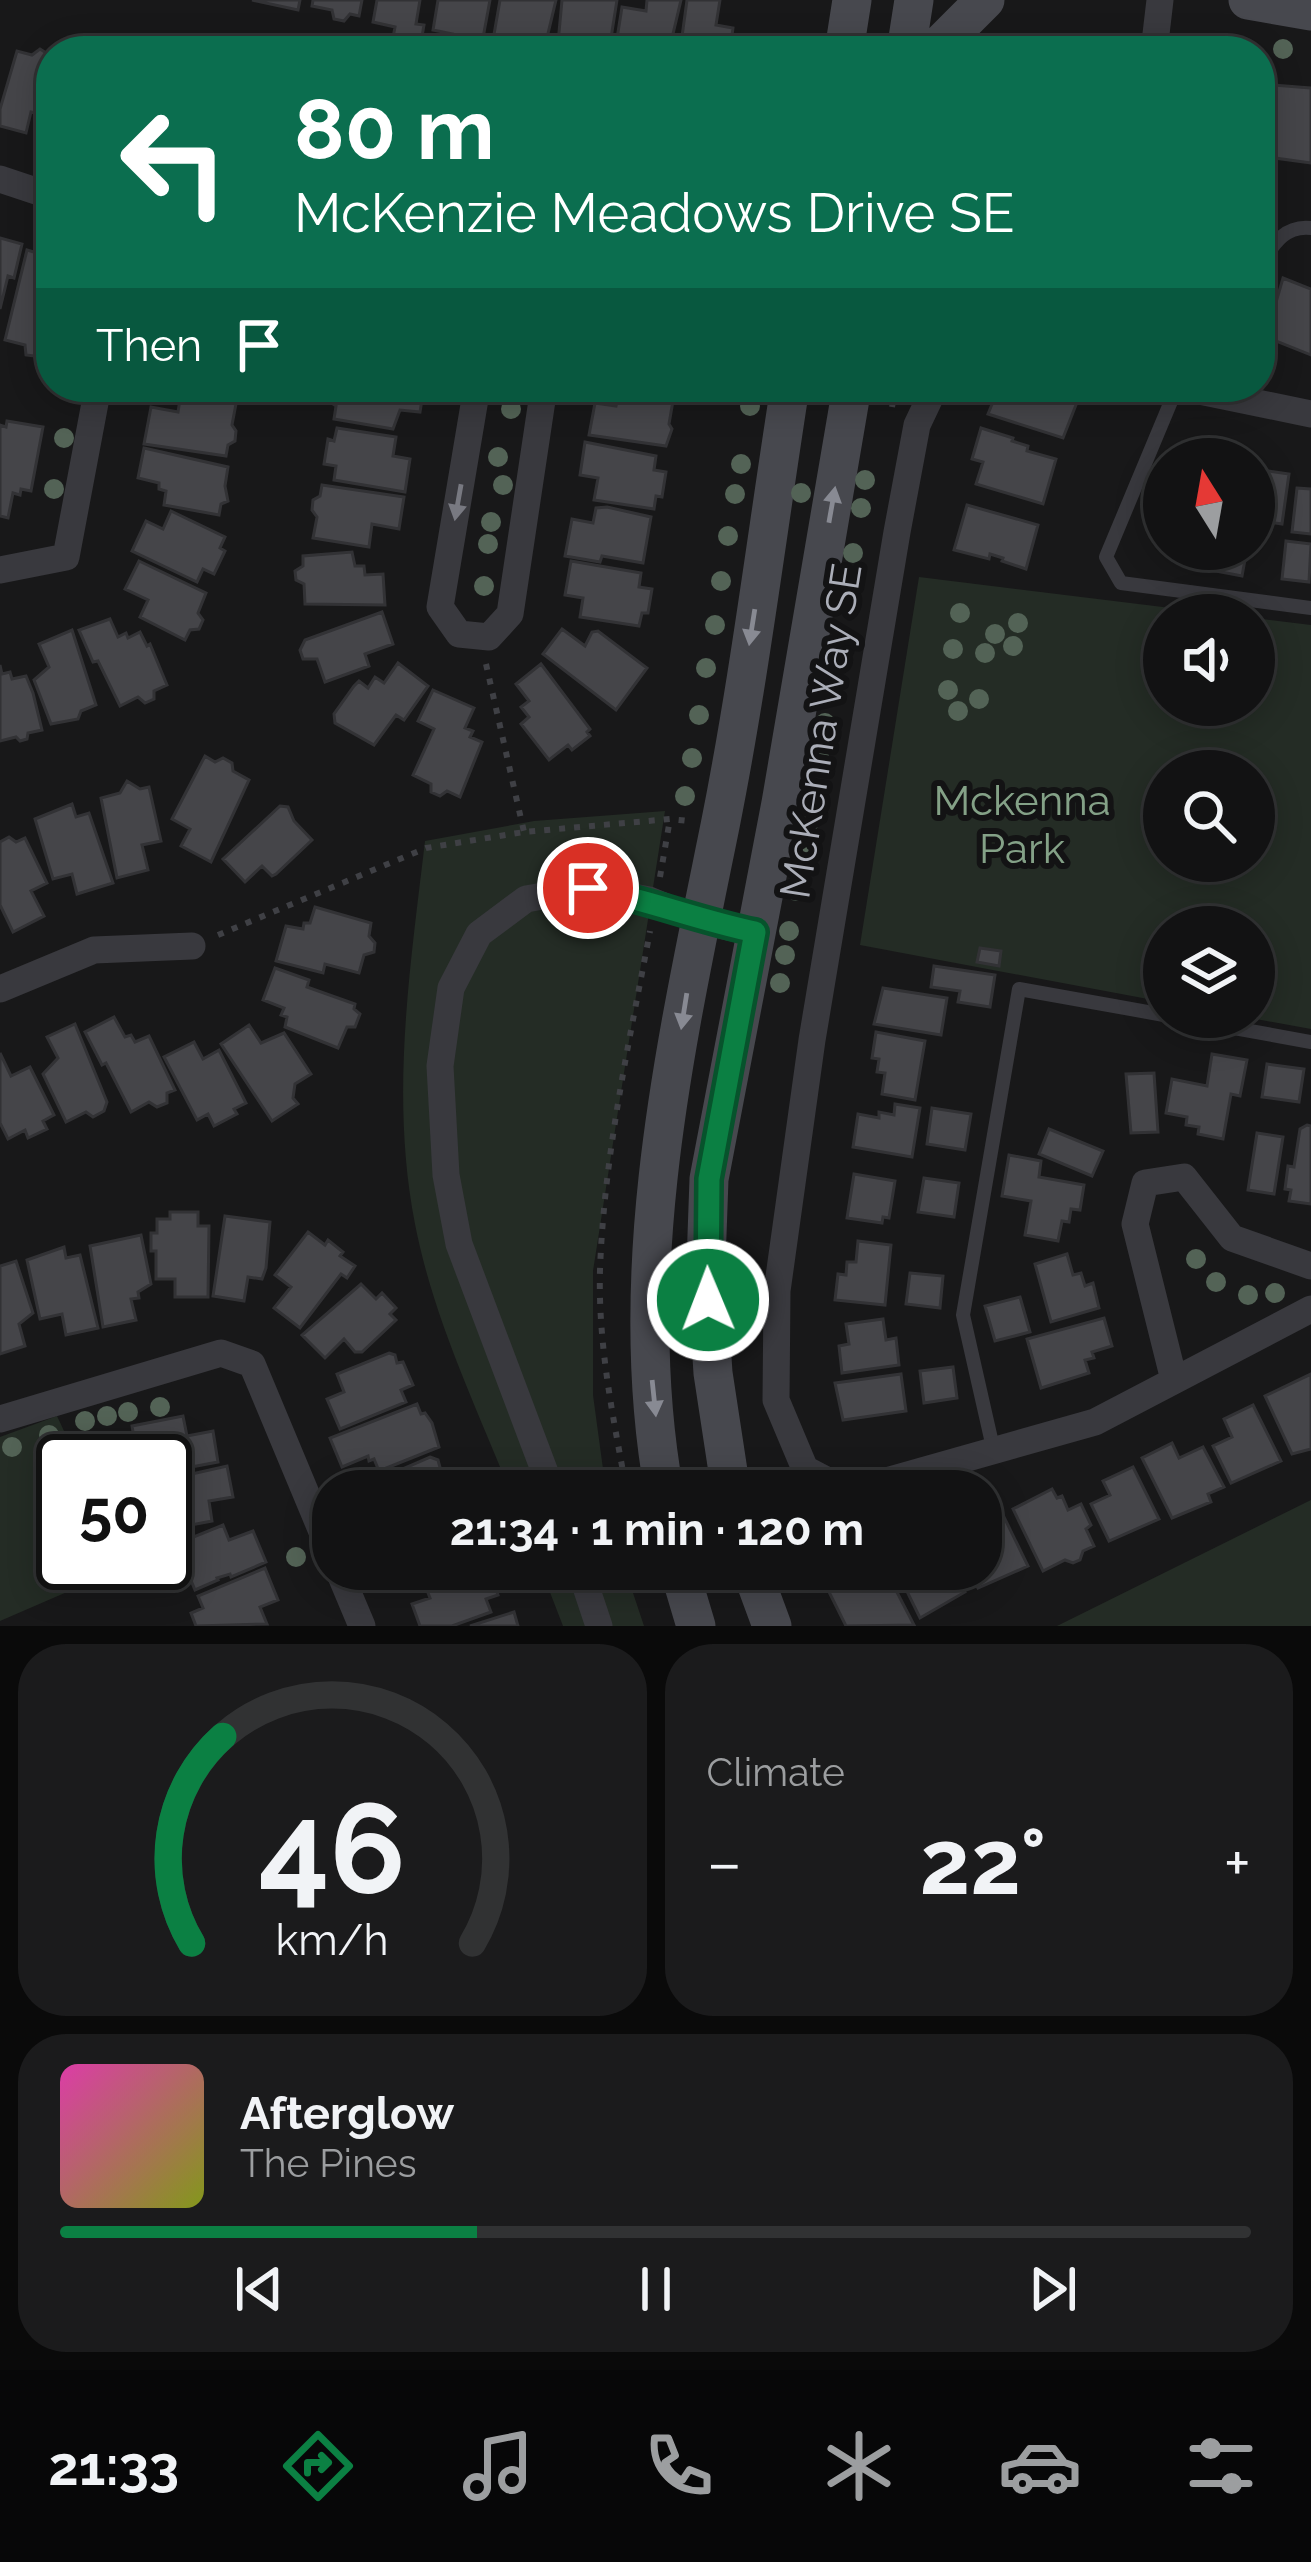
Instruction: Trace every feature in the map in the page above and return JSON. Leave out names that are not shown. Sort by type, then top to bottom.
[{"type":"main road","points":[[846,36],[852,0]]},
{"type":"main road","points":[[908,36],[914,0]]},
{"type":"main road","points":[[949,36],[985,0]]},
{"type":"main road","points":[[1248,0],[1311,11]]},
{"type":"main road","points":[[662,1470],[648,1337],[657,1182],[788,402]]},
{"type":"main road","points":[[727,1470],[713,1373],[706,1263],[709,1179],[849,402]]},
{"type":"main road","points":[[685,1590],[696,1626]]},
{"type":"main road","points":[[759,1590],[772,1626]]},
{"type":"street","points":[[1156,36],[1160,0]]},
{"type":"street","points":[[0,179],[36,191]]},
{"type":"street","points":[[0,570],[66,557],[95,402]]},
{"type":"street","points":[[474,402],[440,607],[459,634],[489,637],[510,614],[542,402]]},
{"type":"street","name":"McKenna Way SE","points":[[807,1470],[776,1400],[777,1291],[812,1040],[896,532],[917,425],[928,402]]},
{"type":"street","points":[[1252,402],[1311,414]]},
{"type":"street","points":[[544,1470],[459,1244],[446,1175],[440,1066],[451,988],[479,934],[526,899],[588,888],[755,932]]},
{"type":"street","points":[[0,989],[94,950],[192,946]]},
{"type":"street","points":[[1174,1380],[1136,1224],[1145,1183],[1184,1177],[1232,1238],[1311,1266]]},
{"type":"street","name":"McKenna Way SE","points":[[927,1470],[1095,1422],[1311,1309]]},
{"type":"street","points":[[0,1419],[221,1353],[252,1364],[312,1508]]},
{"type":"street","points":[[347,1590],[362,1626]]},
{"type":"street","points":[[587,1590],[599,1626]]},
{"type":"lane","points":[[1275,243],[1301,227],[1311,228]]},
{"type":"lane","points":[[1173,402],[1106,557],[1121,583],[1311,608]]},
{"type":"lane","points":[[994,1452],[963,1315],[1019,989],[1143,1011]]},
{"type":"lane","points":[[1275,1035],[1311,1042]]},
{"type":"path","points":[[489,637],[486,661],[524,832]]},
{"type":"path","points":[[623,1470],[606,1379],[600,1274],[608,1160],[670,819]]},
{"type":"path","points":[[192,946],[426,848],[524,832],[670,819],[720,824]]},
{"type":"green space","name":"Mckenna Park","points":[[919,577],[1143,605],[1143,726],[1275,726],[1275,621],[1311,625],[1311,1029],[1275,1022],[1275,906],[1143,906],[1143,998],[860,945]]},
{"type":"green space","points":[[665,811],[593,1271],[593,1395],[603,1470],[501,1470],[433,1293],[408,1176],[405,1032],[425,841],[534,821]]},
{"type":"green space","points":[[57,1416],[65,1434],[36,1434],[36,1590],[72,1590],[0,1621],[0,1437]]},
{"type":"green space","points":[[1311,1500],[1311,1626],[1057,1626]]},
{"type":"green space","points":[[549,1590],[632,1590],[644,1626],[563,1626]]},
{"type":"building","points":[[252,0],[300,0],[298,10]]},
{"type":"building","points":[[313,0],[362,0],[359,16],[350,14],[344,21],[334,19],[332,10],[312,6]]},
{"type":"building","points":[[377,0],[420,0],[416,24],[424,25],[422,36],[393,36],[395,27],[373,22]]},
{"type":"building","points":[[438,0],[490,0],[483,36],[433,30]]},
{"type":"building","points":[[500,0],[556,0],[547,36],[494,36]]},
{"type":"building","points":[[562,0],[617,0],[611,36],[559,36]]},
{"type":"building","points":[[647,0],[681,0],[673,36],[617,36],[622,7],[646,11]]},
{"type":"building","points":[[687,0],[720,0],[716,25],[733,28],[732,36],[682,36]]},
{"type":"building","points":[[17,51],[36,52],[36,113],[31,112],[26,133],[0,126],[0,109]]},
{"type":"building","points":[[1275,85],[1311,88],[1311,163],[1275,158]]},
{"type":"building","points":[[0,238],[22,244],[0,309]]},
{"type":"building","points":[[27,250],[36,253],[36,354],[26,355],[25,345],[5,340]]},
{"type":"building","points":[[1283,278],[1311,289],[1311,355],[1275,341],[1275,306]]},
{"type":"building","points":[[180,402],[236,404],[235,441],[228,445],[226,456],[144,444],[151,407],[178,412]]},
{"type":"building","points":[[330,402],[422,402],[420,412],[400,410],[393,429],[334,419],[336,406]]},
{"type":"building","points":[[617,402],[673,402],[666,446],[589,435],[595,403],[616,406]]},
{"type":"building","points":[[993,402],[1077,402],[1063,438],[988,414]]},
{"type":"building","points":[[7,421],[43,427],[31,491],[13,493],[8,518],[0,516],[0,425],[6,427]]},
{"type":"building","points":[[337,428],[396,437],[393,456],[410,459],[405,492],[334,480],[336,466],[324,464],[328,439],[334,441]]},
{"type":"building","points":[[981,428],[1013,438],[1028,446],[1027,451],[1056,459],[1043,504],[976,484],[983,462],[972,459]]},
{"type":"building","points":[[585,442],[656,456],[654,470],[666,472],[662,497],[656,496],[654,509],[594,500],[598,478],[580,475]]},
{"type":"building","points":[[144,448],[228,467],[228,501],[221,504],[219,515],[164,505],[166,491],[159,489],[159,483],[138,478]]},
{"type":"building","points":[[1275,472],[1289,474],[1282,524],[1275,523]]},
{"type":"building","points":[[322,485],[404,497],[399,529],[372,524],[369,547],[313,538],[317,517],[313,500],[320,496]]},
{"type":"building","points":[[1297,488],[1311,489],[1311,534],[1292,532]]},
{"type":"building","points":[[967,505],[1038,525],[1026,569],[990,554],[989,559],[954,550]]},
{"type":"building","points":[[596,508],[651,517],[643,563],[565,556],[572,519],[593,523]]},
{"type":"building","points":[[171,511],[225,537],[220,548],[225,551],[214,574],[203,569],[197,582],[132,551],[146,521],[163,529]]},
{"type":"building","points":[[1286,541],[1311,544],[1309,582],[1282,579]]},
{"type":"building","points":[[352,552],[355,566],[364,566],[365,575],[383,574],[385,605],[305,604],[304,584],[296,580],[295,571],[303,566],[303,556]]},
{"type":"building","points":[[139,561],[206,593],[198,613],[203,620],[199,629],[190,630],[185,640],[140,617],[148,600],[125,589]]},
{"type":"building","points":[[571,561],[641,573],[639,587],[652,589],[648,613],[642,613],[639,626],[580,617],[583,598],[565,595]]},
{"type":"building","points":[[1216,570],[1243,570],[1242,576]]},
{"type":"building","points":[[382,612],[393,644],[365,654],[369,666],[325,682],[317,659],[303,659],[300,650],[305,640]]},
{"type":"building","points":[[110,619],[118,637],[140,632],[150,644],[167,685],[154,691],[154,699],[145,703],[138,697],[120,706],[98,661],[93,662],[79,630]]},
{"type":"building","points":[[562,629],[585,646],[592,632],[598,631],[647,668],[616,710],[543,654]]},
{"type":"building","points":[[72,630],[96,705],[81,711],[78,719],[51,724],[34,680],[49,667],[39,644]]},
{"type":"building","points":[[398,663],[428,686],[404,720],[396,715],[374,745],[335,723],[334,714],[359,681],[368,688],[375,677],[384,683]]},
{"type":"building","points":[[541,664],[590,729],[590,736],[572,750],[568,745],[549,760],[521,724],[529,717],[521,707],[529,701],[516,684]]},
{"type":"building","points":[[0,665],[2,674],[10,672],[12,679],[26,676],[33,693],[42,730],[28,733],[27,739],[0,741]]},
{"type":"building","points":[[433,690],[474,708],[465,728],[473,731],[470,737],[482,742],[460,797],[447,791],[440,796],[431,792],[431,784],[413,775],[434,729],[418,721]]},
{"type":"building","points":[[205,756],[215,762],[223,758],[249,780],[211,862],[181,846],[190,829],[172,819]]},
{"type":"building","points":[[127,781],[140,789],[149,787],[161,841],[142,845],[148,870],[117,878],[101,798],[120,793]]},
{"type":"building","points":[[72,804],[76,817],[89,813],[113,883],[77,894],[72,874],[53,879],[35,819]]},
{"type":"building","points":[[280,806],[288,807],[312,840],[276,874],[272,876],[262,866],[245,882],[223,859]]},
{"type":"building","points":[[9,837],[16,842],[25,838],[47,883],[31,891],[44,916],[13,932],[0,905],[0,842]]},
{"type":"building","points":[[315,907],[371,923],[374,952],[364,955],[359,973],[325,964],[323,973],[276,961],[286,926],[303,929]]},
{"type":"building","points":[[980,948],[1001,951],[999,966],[977,962]]},
{"type":"building","points":[[934,966],[995,975],[990,1007],[958,1002],[960,991],[931,987]]},
{"type":"building","points":[[275,968],[309,980],[307,987],[355,1004],[360,1014],[355,1027],[347,1027],[338,1048],[285,1027],[284,1008],[263,1000]]},
{"type":"building","points":[[883,988],[947,998],[941,1035],[874,1024]]},
{"type":"building","points":[[114,1017],[125,1037],[131,1035],[135,1042],[149,1036],[175,1090],[167,1093],[167,1103],[157,1107],[149,1102],[131,1112],[106,1063],[102,1065],[85,1032]]},
{"type":"building","points":[[75,1024],[107,1102],[104,1111],[93,1117],[86,1112],[66,1122],[43,1074],[58,1058],[47,1037]]},
{"type":"building","points":[[249,1025],[261,1043],[284,1033],[311,1074],[295,1084],[293,1098],[298,1104],[272,1121],[221,1044]]},
{"type":"building","points":[[876,1032],[925,1041],[915,1100],[882,1094],[885,1073],[877,1072],[879,1059],[872,1058]]},
{"type":"building","points":[[194,1042],[203,1059],[219,1050],[246,1103],[234,1109],[237,1114],[214,1126],[208,1114],[197,1120],[164,1057]]},
{"type":"building","points":[[0,1053],[11,1076],[30,1067],[54,1115],[43,1121],[47,1129],[28,1138],[25,1130],[8,1139],[0,1123]]},
{"type":"building","points":[[1212,1054],[1247,1060],[1240,1096],[1231,1094],[1223,1139],[1198,1134],[1199,1127],[1186,1125],[1187,1117],[1166,1113],[1172,1079],[1207,1086]]},
{"type":"building","points":[[1267,1064],[1304,1069],[1299,1102],[1262,1097]]},
{"type":"building","points":[[1154,1073],[1158,1132],[1131,1133],[1126,1074]]},
{"type":"building","points":[[895,1104],[920,1108],[912,1157],[853,1147],[858,1114],[894,1115]]},
{"type":"building","points":[[932,1108],[971,1114],[965,1150],[927,1144]]},
{"type":"building","points":[[1311,1126],[1311,1204],[1289,1201],[1291,1190],[1285,1189],[1300,1129]]},
{"type":"building","points":[[1049,1129],[1103,1151],[1092,1176],[1039,1154]]},
{"type":"building","points":[[1257,1133],[1283,1137],[1274,1194],[1248,1190]]},
{"type":"building","points":[[1009,1155],[1041,1161],[1039,1177],[1084,1185],[1080,1210],[1071,1209],[1069,1222],[1062,1221],[1058,1241],[1025,1235],[1031,1201],[1002,1196]]},
{"type":"building","points":[[854,1174],[895,1181],[889,1218],[883,1217],[882,1223],[847,1218]]},
{"type":"building","points":[[924,1178],[959,1183],[954,1217],[918,1212]]},
{"type":"building","points":[[170,1212],[198,1212],[198,1226],[209,1226],[208,1297],[175,1297],[175,1279],[156,1279],[151,1233],[157,1233],[157,1219],[170,1219]]},
{"type":"building","points":[[225,1216],[270,1222],[266,1268],[262,1279],[248,1277],[244,1301],[213,1296]]},
{"type":"building","points":[[308,1232],[325,1245],[328,1240],[355,1266],[347,1278],[341,1274],[300,1328],[274,1308],[291,1287],[275,1275]]},
{"type":"building","points":[[141,1235],[151,1284],[138,1292],[139,1298],[131,1299],[136,1320],[103,1327],[90,1246]]},
{"type":"building","points":[[858,1241],[891,1245],[885,1305],[835,1300],[838,1274],[846,1275],[847,1262],[856,1262]]},
{"type":"building","points":[[64,1247],[66,1258],[80,1255],[98,1328],[66,1335],[62,1314],[40,1319],[27,1260]]},
{"type":"building","points":[[1067,1254],[1073,1275],[1081,1273],[1085,1286],[1093,1283],[1099,1308],[1051,1322],[1035,1264]]},
{"type":"building","points":[[16,1261],[33,1313],[19,1324],[25,1346],[0,1354],[0,1266]]},
{"type":"building","points":[[910,1273],[943,1276],[940,1308],[906,1304]]},
{"type":"building","points":[[361,1284],[376,1299],[382,1293],[396,1308],[390,1314],[396,1320],[362,1352],[355,1352],[344,1339],[325,1358],[302,1335]]},
{"type":"building","points":[[1020,1297],[1030,1332],[995,1341],[985,1306]]},
{"type":"building","points":[[1104,1318],[1112,1346],[1092,1352],[1094,1358],[1085,1360],[1089,1373],[1041,1388],[1027,1339]]},
{"type":"building","points":[[883,1319],[886,1340],[896,1338],[899,1365],[842,1373],[839,1346],[849,1344],[846,1324]]},
{"type":"building","points":[[389,1353],[397,1363],[403,1362],[413,1385],[401,1390],[406,1402],[340,1429],[327,1399],[344,1392],[337,1374]]},
{"type":"building","points":[[953,1367],[957,1398],[924,1403],[920,1371]]},
{"type":"building","points":[[901,1374],[906,1411],[843,1420],[835,1383]]},
{"type":"building","points":[[1311,1374],[1311,1449],[1292,1454],[1265,1396]]},
{"type":"building","points":[[417,1404],[432,1423],[439,1447],[382,1470],[368,1456],[342,1467],[330,1438]]},
{"type":"building","points":[[1253,1405],[1281,1461],[1231,1483],[1213,1446],[1232,1437],[1224,1419]]},
{"type":"building","points":[[183,1416],[187,1434],[133,1434],[132,1426]]},
{"type":"building","points":[[213,1431],[218,1462],[192,1467],[192,1435]]},
{"type":"building","points":[[1172,1443],[1179,1458],[1203,1447],[1224,1487],[1208,1494],[1211,1502],[1172,1518],[1142,1458]]},
{"type":"building","points":[[430,1457],[438,1460],[441,1470],[400,1470]]},
{"type":"building","points":[[227,1466],[233,1497],[209,1501],[212,1521],[192,1525],[192,1474]]},
{"type":"building","points":[[1133,1467],[1159,1519],[1109,1541],[1091,1504],[1110,1495],[1103,1481]]},
{"type":"building","points":[[1052,1489],[1057,1498],[1062,1496],[1068,1510],[1081,1504],[1094,1546],[1083,1551],[1080,1560],[1065,1560],[1043,1571],[1013,1509]]},
{"type":"building","points":[[1002,1516],[1028,1566],[1002,1577]]},
{"type":"building","points":[[223,1525],[229,1540],[253,1531],[266,1562],[195,1590],[192,1538]]},
{"type":"building","points":[[265,1568],[278,1600],[260,1607],[267,1624],[196,1626],[191,1613],[203,1608],[198,1596]]},
{"type":"building","points":[[427,1590],[496,1590],[498,1595],[486,1599],[491,1612],[452,1626],[420,1626],[412,1604],[430,1598]]},
{"type":"building","points":[[828,1590],[896,1590],[914,1625],[846,1626]]},
{"type":"building","points":[[906,1590],[964,1590],[965,1592],[920,1618]]},
{"type":"building","points":[[514,1612],[518,1626],[470,1626]]},
{"type":"route","points":[[588,888],[649,900],[698,920],[755,932],[709,1179],[708,1300]]}]
